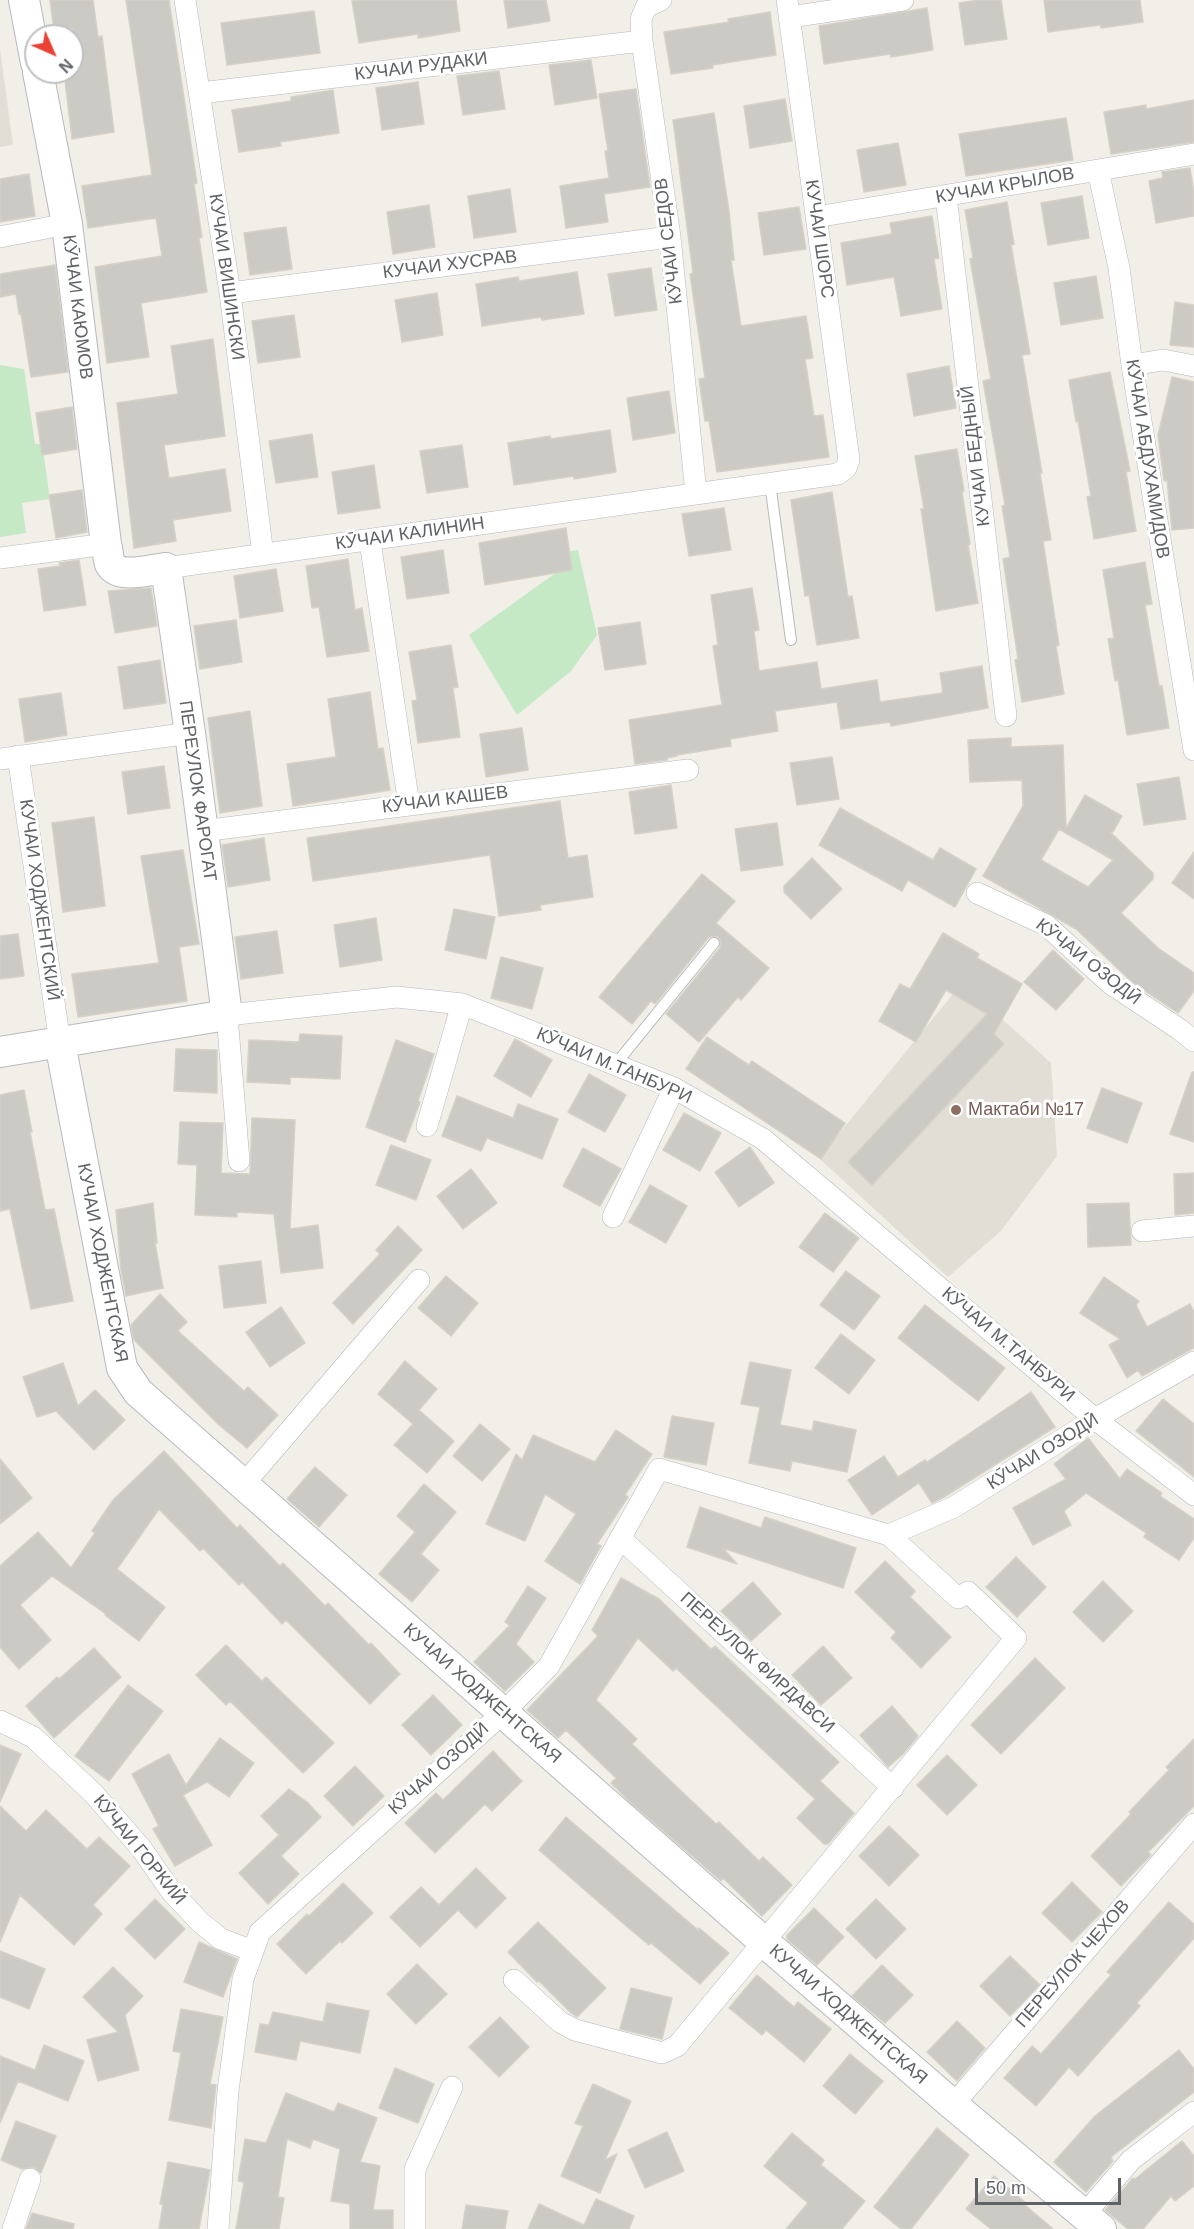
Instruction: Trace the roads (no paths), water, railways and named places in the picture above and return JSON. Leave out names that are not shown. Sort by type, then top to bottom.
[{"type":"main road","points":[[24,0],[29,24]]},
{"type":"main road","name":"КӮЧАИ КАЮМОВ","points":[[40,84],[67,224],[106,544]]},
{"type":"main road","name":"КӮЧАИ КАЛИНИН","points":[[106,544],[110,564],[116,570],[125,572],[166,568]]},
{"type":"main road","name":"ПЕРЕУЛОК ФАРОГАТ","points":[[166,568],[227,1015]]},
{"type":"main road","name":"КӮЧАИ М.ТАНБУРИ","points":[[0,1052],[227,1015]]},
{"type":"main road","name":"КУЧАИ ХОДЖЕНТСКАЯ","points":[[60,1043],[122,1368],[138,1392],[764,1942],[952,2105],[1092,2222]]},
{"type":"street","name":"КУЧАИ ВИШИНСКИ","points":[[185,0],[230,293],[263,555]]},
{"type":"street","name":"КӮЧАИ СЕДОВ","points":[[661,0],[646,7],[641,19],[642,41],[670,237],[696,493]]},
{"type":"street","points":[[789,8],[903,0]]},
{"type":"street","name":"КУЧАИ ШОРС","points":[[789,8],[849,460],[846,468],[838,474]]},
{"type":"street","name":"КУЧАИ РУДАКИ","points":[[200,93],[642,41]]},
{"type":"street","name":"КУЧАИ КРЫЛОВ","points":[[816,217],[1194,154]]},
{"type":"street","name":"КӮЧАИ АБДУХАМИДОВ","points":[[1098,170],[1119,268],[1132,364],[1194,750]]},
{"type":"street","name":"КУЧАИ БЕДНЫЙ","points":[[946,196],[1006,716]]},
{"type":"street","points":[[0,237],[67,224]]},
{"type":"street","name":"КУЧАИ ХУСРАВ","points":[[230,293],[670,237]]},
{"type":"street","points":[[1132,364],[1163,360],[1194,366]]},
{"type":"street","name":"КӮЧАИ КАЛИНИН","points":[[166,568],[838,474]]},
{"type":"street","points":[[370,541],[409,805]]},
{"type":"street","points":[[0,558],[106,544]]},
{"type":"street","points":[[9,757],[190,733]]},
{"type":"street","name":"КУЧАИ ХОДЖЕНТСКИЙ","points":[[9,757],[60,1043]]},
{"type":"street","name":"КӮЧАИ КАШЕВ","points":[[202,831],[688,770]]},
{"type":"street","name":"КӮЧАИ ОЗОДӢ","points":[[977,893],[1046,925],[1111,984],[1194,1041]]},
{"type":"street","name":"КӮЧАИ М.ТАНБУРИ","points":[[227,1015],[397,997],[462,1004],[674,1088],[763,1139],[1095,1419],[1190,1492]]},
{"type":"street","points":[[427,1126],[462,1004]]},
{"type":"street","points":[[227,1015],[239,1161]]},
{"type":"street","points":[[614,1217],[674,1088]]},
{"type":"street","points":[[1142,1231],[1194,1226]]},
{"type":"street","points":[[243,1485],[419,1280]]},
{"type":"street","name":"КӮЧАИ ОЗОДӢ","points":[[889,1535],[954,1507],[1095,1419],[1194,1362]]},
{"type":"street","name":"КӮЧАИ ОЗОДӢ","points":[[218,2229],[228,2091],[243,1979],[260,1932],[503,1713],[549,1666],[659,1469],[889,1535],[958,1598],[968,1592],[1016,1638],[893,1788]]},
{"type":"street","name":"ПЕРЕУЛОК ФИРДАВСИ","points":[[620,1538],[893,1788]]},
{"type":"street","name":"КӮЧАИ ГОРКИЙ","points":[[0,1721],[33,1737],[93,1793],[141,1848],[171,1891],[200,1923],[221,1939],[253,1951]]},
{"type":"street","points":[[514,1980],[560,2022],[576,2030],[662,2053],[677,2046],[893,1788]]},
{"type":"street","name":"ПЕРЕУЛОК ЧЕХОВ","points":[[952,2105],[1194,1824]]},
{"type":"street","points":[[415,2229],[415,2169],[452,2087]]},
{"type":"street","points":[[1092,2222],[1131,2160],[1194,2112]]},
{"type":"street","points":[[14,2229],[30,2179]]},
{"type":"lane","points":[[770,483],[791,640]]},
{"type":"lane","points":[[615,1065],[714,943]]},
{"type":"place","name":"Мактаби №17","points":[[956,1110]]}]
